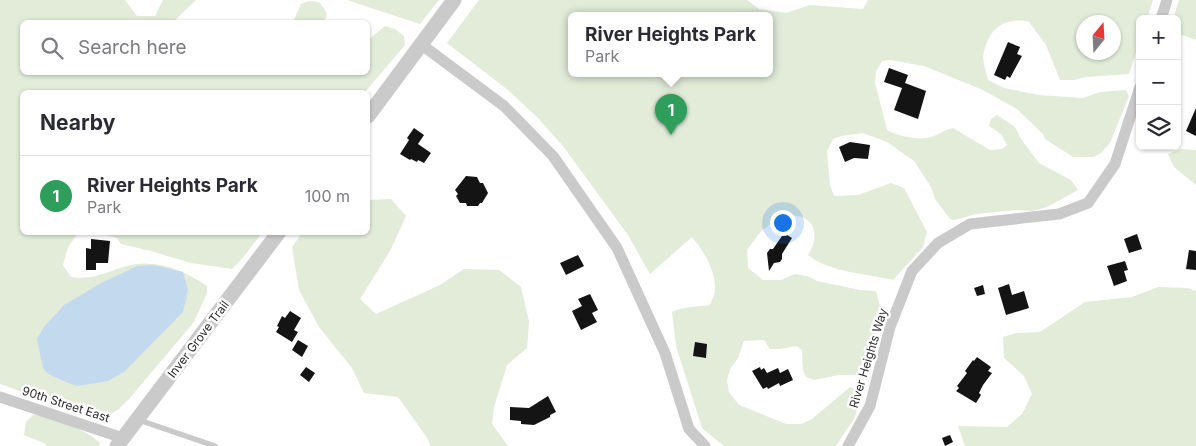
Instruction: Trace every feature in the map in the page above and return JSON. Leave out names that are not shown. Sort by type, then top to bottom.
[{"type":"street","points":[[370,113],[454,0]]},
{"type":"street","points":[[1162,15],[1167,0]]},
{"type":"street","points":[[422,45],[504,106],[553,156],[617,248],[665,352],[689,429],[705,446]]},
{"type":"street","name":"River Heights Way","points":[[848,446],[870,406],[890,327],[912,271],[938,243],[970,224],[1059,214],[1088,203],[1115,164],[1136,99]]},
{"type":"street","name":"Inver Grove Trail","points":[[120,442],[277,235]]},
{"type":"street","name":"90th Street East","points":[[0,397],[120,442]]},
{"type":"lane","points":[[137,419],[216,446]]},
{"type":"green space","points":[[0,0],[125,0],[137,16],[155,16],[163,0],[196,0],[175,20],[20,20],[20,75],[370,75],[370,38],[385,26],[395,29],[404,36],[405,45],[367,90],[20,90],[20,235],[77,235],[68,247],[63,265],[71,277],[90,277],[132,265],[154,264],[176,269],[187,274],[207,286],[207,293],[194,322],[129,399],[119,409],[109,415],[54,403],[0,384]]},
{"type":"green space","points":[[347,0],[439,0],[420,24]]},
{"type":"green space","points":[[479,0],[747,0],[759,9],[786,13],[810,5],[863,9],[868,0],[1153,0],[1148,15],[1136,15],[1136,52],[1129,74],[1060,80],[1046,45],[1029,22],[1015,21],[1003,24],[993,32],[986,45],[983,59],[988,80],[1004,88],[1039,95],[1083,98],[1100,92],[1126,90],[1129,96],[1110,143],[1101,153],[1094,157],[1073,157],[1045,139],[1043,134],[1017,109],[983,90],[924,66],[890,60],[882,61],[876,71],[875,83],[887,130],[903,136],[926,138],[953,128],[990,150],[1002,149],[1007,145],[1001,134],[989,126],[991,119],[997,115],[1015,127],[1021,139],[1039,163],[1071,180],[1078,190],[1047,207],[1033,211],[1015,210],[976,214],[955,220],[950,219],[935,199],[931,187],[914,161],[887,142],[863,133],[841,136],[833,139],[827,151],[830,185],[834,196],[858,195],[891,183],[904,188],[927,232],[923,247],[893,280],[849,272],[827,266],[808,255],[814,240],[811,224],[802,217],[786,214],[761,231],[747,250],[748,268],[763,280],[781,280],[795,274],[807,276],[817,281],[860,290],[876,291],[881,311],[871,364],[864,375],[839,375],[814,380],[806,377],[803,370],[802,350],[797,346],[770,349],[764,340],[744,341],[738,358],[730,369],[727,380],[729,392],[739,405],[786,424],[801,424],[812,419],[850,387],[857,390],[861,395],[855,417],[836,446],[724,446],[702,428],[676,346],[672,312],[710,305],[715,282],[708,261],[692,237],[650,274],[628,235],[563,146],[537,117],[508,90],[447,43]]},
{"type":"green space","points":[[1179,0],[1196,0],[1196,40],[1181,34],[1181,15],[1174,15]]},
{"type":"green space","points":[[309,1],[319,2],[327,16],[324,20],[294,20],[301,4]]},
{"type":"green space","points":[[1181,149],[1196,150],[1196,185],[1174,167],[1168,154]]},
{"type":"green space","points":[[391,199],[406,216],[390,251],[360,299],[376,314],[440,285],[464,269],[499,270],[521,287],[529,321],[527,348],[507,365],[494,407],[492,424],[508,446],[430,446],[428,439],[398,397],[364,393],[352,368],[319,327],[299,290],[292,247],[301,235],[370,235],[370,200]]},
{"type":"green space","points":[[106,235],[260,235],[232,269],[191,263],[121,244],[117,238]]},
{"type":"green space","points":[[1158,287],[1188,288],[1196,291],[1196,446],[965,446],[958,426],[1007,427],[1022,414],[1032,394],[1024,376],[1004,358],[1003,337],[1016,333],[1040,332],[1085,302],[1132,297]]},
{"type":"green space","points":[[33,415],[69,424],[94,438],[100,443],[99,446],[46,446],[46,444],[24,435],[26,422]]},
{"type":"water","points":[[154,265],[183,272],[188,290],[183,312],[124,372],[108,381],[78,386],[48,374],[43,368],[37,339],[44,327],[64,305],[103,282],[137,266]]},
{"type":"building","points":[[1008,42],[1020,47],[1017,54],[1022,56],[1010,78],[1007,76],[1005,80],[994,75]]},
{"type":"building","points":[[889,68],[908,75],[905,83],[926,91],[918,119],[894,110],[902,88],[884,82]]},
{"type":"building","points":[[1196,108],[1196,136],[1186,131]]},
{"type":"building","points":[[414,128],[424,135],[418,144],[431,153],[424,163],[418,160],[417,162],[410,160],[400,154]]},
{"type":"building","points":[[850,142],[870,145],[868,159],[854,158],[845,162],[839,147]]},
{"type":"building","points":[[466,176],[477,177],[480,183],[483,183],[488,193],[478,206],[467,206],[466,203],[460,203],[456,196],[458,194],[455,190]]},
{"type":"building","points":[[784,233],[792,238],[782,254],[780,262],[774,263],[769,271],[767,253],[770,249],[773,249]]},
{"type":"building","points":[[1137,234],[1142,249],[1129,253],[1124,239]]},
{"type":"building","points":[[91,239],[110,241],[108,263],[96,263],[96,270],[86,270],[86,248],[91,249]]},
{"type":"building","points":[[1189,250],[1196,251],[1196,270],[1186,269]]},
{"type":"building","points":[[578,255],[584,266],[566,275],[560,263]]},
{"type":"building","points":[[1125,261],[1128,270],[1124,271],[1127,281],[1114,286],[1107,266]]},
{"type":"building","points":[[1009,284],[1012,295],[1024,291],[1029,308],[1006,315],[998,288]]},
{"type":"building","points":[[983,285],[985,294],[977,296],[974,288]]},
{"type":"building","points":[[590,294],[598,310],[592,313],[597,322],[581,330],[572,311],[582,306],[578,299]]},
{"type":"building","points":[[290,311],[301,318],[294,330],[298,332],[292,342],[276,332],[282,316],[285,318]]},
{"type":"building","points":[[298,340],[308,346],[302,357],[292,350]]},
{"type":"building","points":[[695,342],[707,344],[706,358],[693,356]]},
{"type":"building","points":[[977,357],[991,367],[988,371],[992,373],[983,385],[979,393],[981,395],[976,403],[956,391],[959,388],[957,386],[967,373],[965,371]]},
{"type":"building","points":[[306,367],[315,373],[309,382],[300,375]]},
{"type":"building","points":[[760,367],[761,370],[764,368],[767,373],[778,368],[780,373],[788,369],[793,380],[780,386],[779,383],[768,389],[767,387],[763,389],[752,371]]},
{"type":"building","points":[[548,396],[556,412],[550,415],[550,417],[534,425],[521,424],[521,421],[510,420],[510,407],[529,408]]},
{"type":"building","points":[[950,435],[953,442],[945,446],[942,438]]},
{"type":"place","name":"River Heights Park","points":[[671,135]]}]
